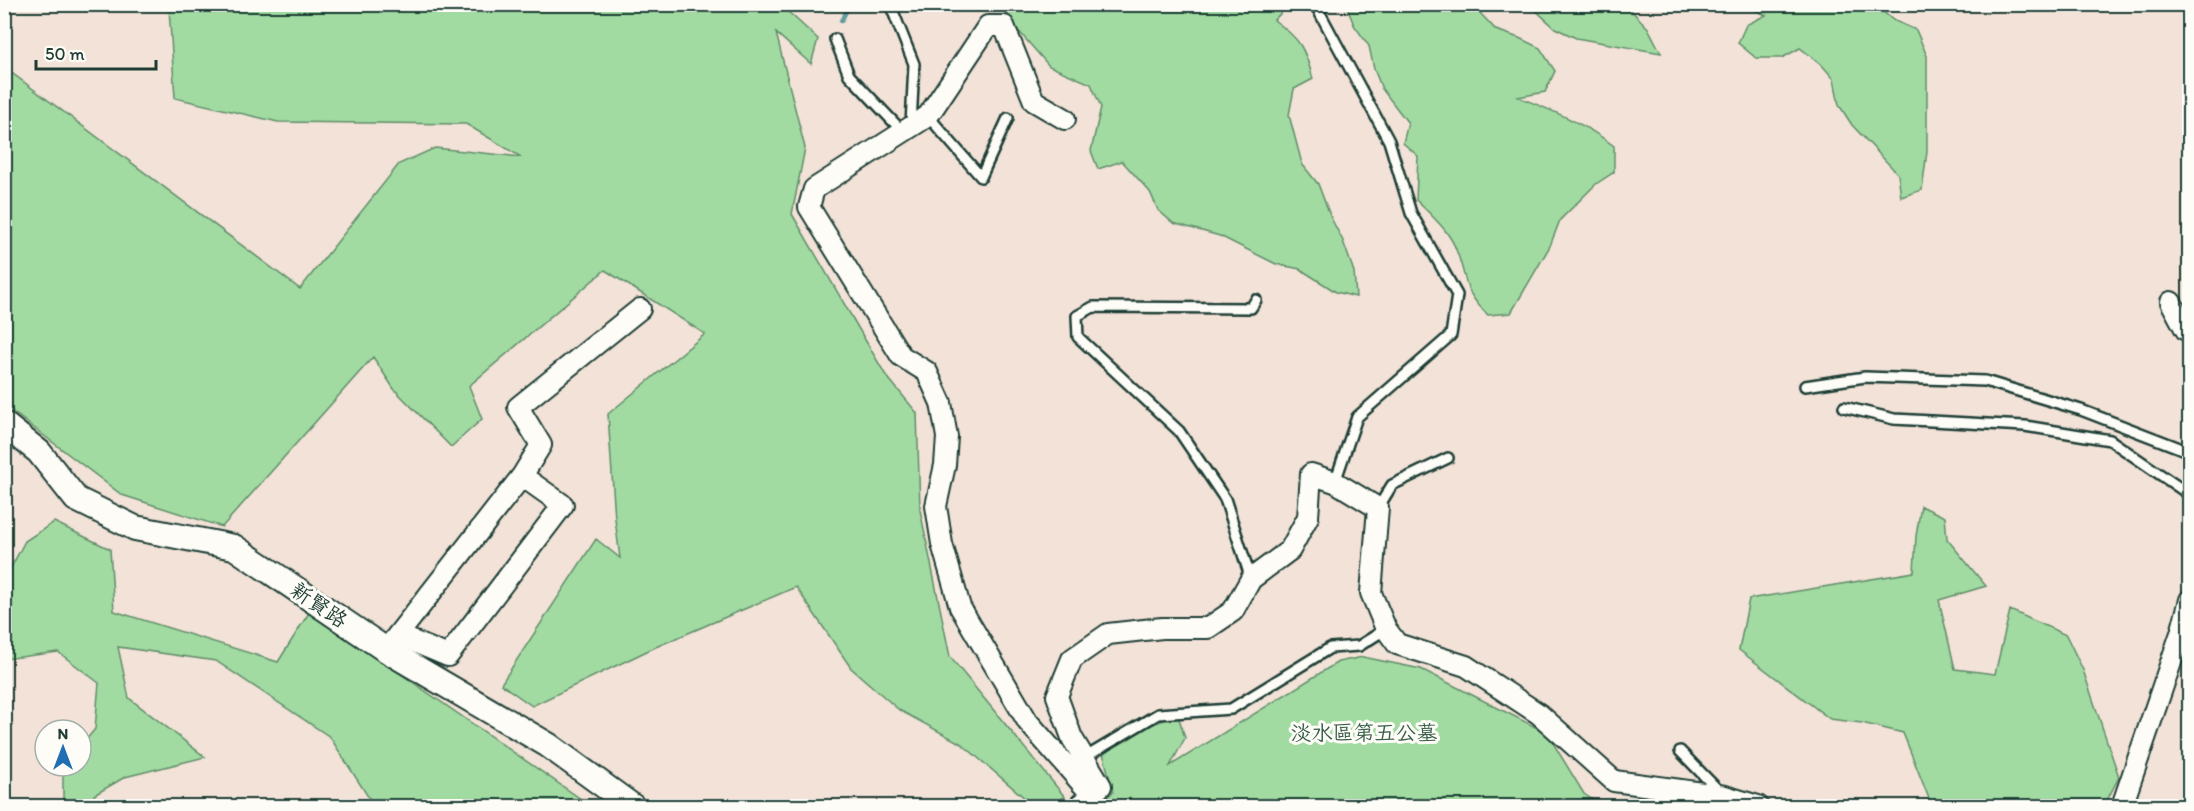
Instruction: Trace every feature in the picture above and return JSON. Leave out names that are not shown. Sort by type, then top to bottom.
[{"type":"street","points":[[1065,119],[1034,101],[1004,26],[988,26],[914,124],[813,189],[809,207],[901,356],[927,372],[941,403],[947,436],[945,465],[936,506],[942,544],[960,607],[1028,722],[1085,801],[1101,786],[1072,738],[1057,696],[1072,659],[1108,634],[1162,628],[1208,628],[1233,611],[1251,579],[1290,550],[1308,517],[1311,474],[1335,482],[1378,508],[1371,593],[1386,629],[1397,644],[1466,666],[1539,714],[1614,780],[1725,796],[1758,807]]},
{"type":"street","points":[[2171,302],[2186,330],[2190,332]]},
{"type":"street","points":[[522,476],[563,505],[448,656],[392,643],[522,476],[541,445],[518,407],[640,309]]},
{"type":"street","name":"新賢路","points":[[4,424],[39,452],[76,499],[135,528],[234,547],[392,643],[548,745],[632,807]]},
{"type":"street","points":[[2122,807],[2190,600]]},
{"type":"lane","points":[[890,4],[914,64],[914,124]]},
{"type":"lane","points":[[1314,4],[1332,33],[1389,141],[1411,213],[1457,295],[1451,335],[1357,417],[1335,482]]},
{"type":"lane","points":[[835,39],[849,75],[981,177],[1008,118]]},
{"type":"lane","points":[[1251,579],[1225,499],[1179,431],[1078,337],[1077,316],[1094,308],[1251,308],[1256,300]]},
{"type":"lane","points":[[1805,386],[1864,377],[1984,381],[2081,410],[2190,452]]},
{"type":"lane","points":[[1844,407],[1894,418],[2025,426],[2110,440],[2190,495]]},
{"type":"lane","points":[[1378,508],[1392,485],[1448,458]]},
{"type":"lane","points":[[1084,758],[1158,714],[1231,709],[1330,648],[1359,646],[1386,629]]},
{"type":"lane","points":[[1680,751],[1725,796]]},
{"type":"green space","points":[[162,5],[788,5],[785,9],[818,39],[811,64],[776,33],[805,148],[792,214],[885,374],[917,413],[920,510],[950,657],[1065,797],[1047,806],[1034,806],[962,744],[899,710],[851,668],[796,587],[651,649],[532,706],[501,684],[596,539],[620,558],[608,414],[705,334],[605,270],[469,386],[482,419],[451,447],[394,389],[373,357],[222,527],[122,495],[5,406],[5,68],[300,289],[399,164],[435,148],[521,157],[466,124],[278,122],[175,98],[169,8]]},
{"type":"green space","points":[[1002,5],[1289,5],[1274,20],[1300,45],[1313,79],[1294,89],[1289,115],[1302,164],[1318,184],[1343,241],[1354,272],[1356,297],[1336,292],[1300,269],[1276,264],[1220,236],[1173,223],[1158,210],[1150,192],[1122,161],[1098,169],[1091,151],[1101,107],[1091,84],[1049,66],[1016,28]]},
{"type":"green space","points":[[1346,5],[1485,5],[1480,13],[1496,30],[1540,48],[1555,71],[1545,92],[1518,97],[1580,124],[1614,146],[1614,172],[1596,184],[1560,220],[1550,246],[1511,313],[1488,315],[1480,307],[1467,286],[1450,237],[1416,200],[1418,156],[1403,143],[1408,123],[1382,89],[1374,69],[1369,46],[1354,25]]},
{"type":"green space","points":[[1530,5],[1626,5],[1648,28],[1661,53],[1576,38],[1555,28]]},
{"type":"green space","points":[[1743,5],[1875,5],[1893,20],[1916,30],[1927,56],[1927,151],[1922,190],[1901,197],[1898,174],[1852,125],[1839,105],[1834,79],[1821,64],[1800,48],[1782,58],[1756,58],[1738,43],[1746,25],[1766,15]]},
{"type":"green space","points":[[1921,506],[1945,517],[1947,539],[1986,586],[1939,600],[1955,669],[1995,674],[2010,610],[2066,635],[2083,670],[2119,777],[2104,806],[1932,806],[1903,733],[1862,723],[1830,719],[1739,650],[1749,599],[1914,572],[1916,536]]},
{"type":"green space","points":[[54,522],[110,549],[114,611],[278,662],[310,611],[591,806],[374,806],[330,737],[216,661],[118,647],[129,698],[205,757],[125,777],[94,795],[93,806],[63,806],[63,778],[93,778],[93,731],[99,683],[58,652],[5,659],[4,581],[25,541]]},
{"type":"green space","name":"淡水區第五公墓","points":[[1363,657],[1421,669],[1547,733],[1584,794],[1602,806],[1097,806],[1113,792],[1103,753],[1114,738],[1178,715],[1185,738],[1170,766],[1338,662]]},
{"type":"waterway","points":[[841,21],[850,4]]}]
